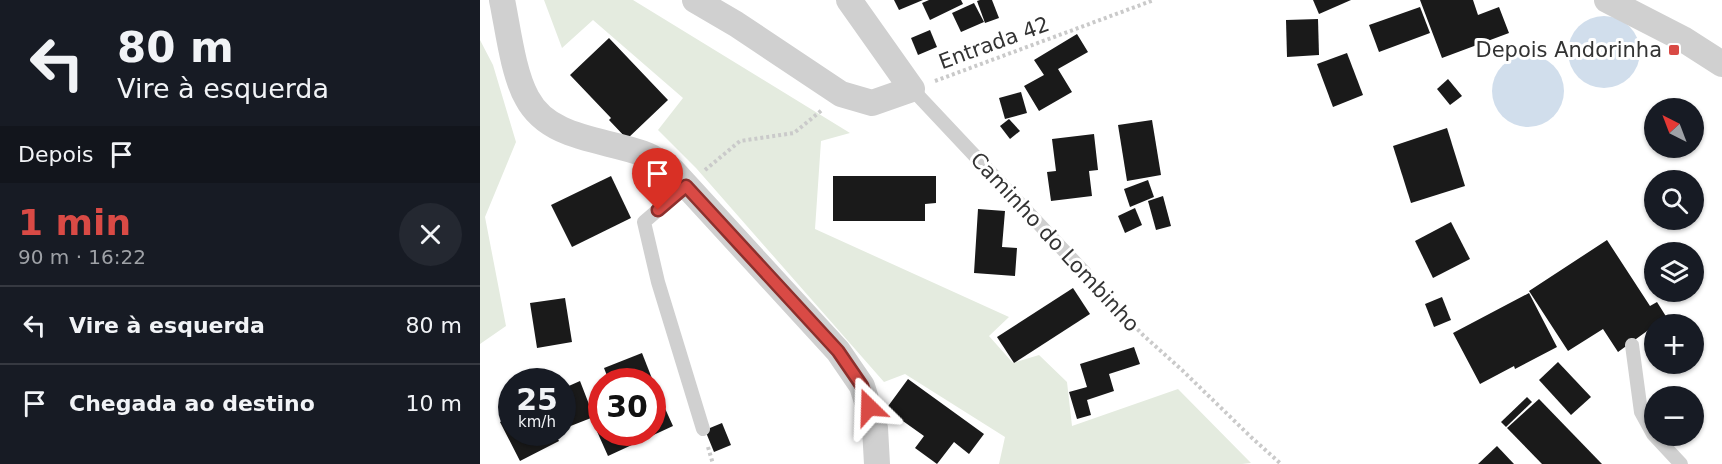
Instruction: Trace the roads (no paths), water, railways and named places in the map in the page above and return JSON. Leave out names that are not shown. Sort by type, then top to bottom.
[{"type":"street","points":[[502,0],[517,70],[527,98],[543,120],[562,130],[647,154],[672,170],[838,351],[862,386],[875,428],[877,464]]},
{"type":"street","points":[[695,0],[736,24],[841,94],[872,104],[912,89]]},
{"type":"street","name":"Caminho do Lombinho","points":[[849,0],[912,89]]},
{"type":"street","points":[[1607,0],[1683,39],[1722,64]]},
{"type":"lane","name":"Caminho do Lombinho","points":[[912,89],[1085,273]]},
{"type":"lane","points":[[686,186],[644,222],[658,282],[703,429]]},
{"type":"lane","points":[[1632,345],[1641,412],[1653,435],[1681,464]]},
{"type":"water","points":[[1597,16],[1611,16],[1630,26],[1640,45],[1640,59],[1630,78],[1611,88],[1597,88],[1578,78],[1568,59],[1568,45],[1578,26]]},
{"type":"water","points":[[1521,55],[1535,55],[1554,65],[1564,84],[1564,98],[1554,117],[1535,127],[1521,127],[1502,117],[1492,98],[1492,84],[1502,65]]},
{"type":"place","name":"Depois Andorinha","points":[[1674,50]]}]
